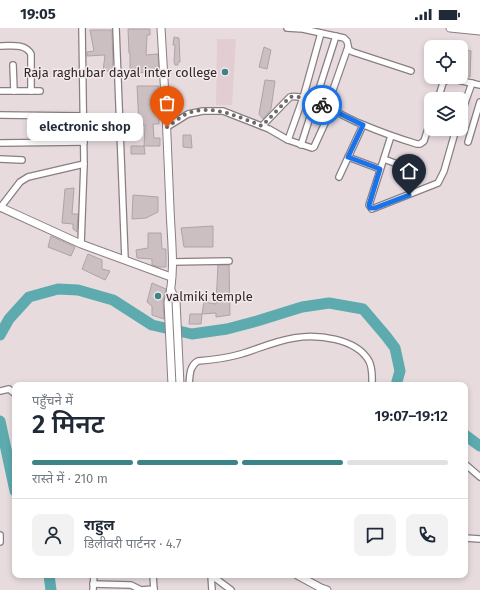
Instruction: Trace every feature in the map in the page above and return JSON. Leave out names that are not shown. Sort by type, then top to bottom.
[{"type":"street","points":[[81,244],[84,164],[82,28]]},
{"type":"street","points":[[116,28],[125,259]]},
{"type":"street","points":[[162,28],[172,262],[171,289],[168,302],[172,382]]},
{"type":"street","points":[[167,127],[188,114],[203,111],[223,111],[262,126],[288,140],[311,148],[314,147],[329,109],[348,47],[346,39],[303,29],[287,28]]},
{"type":"street","points":[[450,28],[480,30]]},
{"type":"street","points":[[288,140],[321,33]]},
{"type":"street","points":[[301,145],[336,36]]},
{"type":"street","points":[[0,46],[23,46],[28,49],[31,54],[31,91]]},
{"type":"street","points":[[348,47],[354,52],[411,71]]},
{"type":"street","points":[[13,65],[14,91]]},
{"type":"street","points":[[440,92],[443,83],[449,78],[480,85]]},
{"type":"street","points":[[468,94],[472,83]]},
{"type":"street","points":[[0,91],[40,91]]},
{"type":"street","points":[[262,126],[290,97],[302,98],[315,102],[363,125],[391,136],[420,144],[424,141],[426,136]]},
{"type":"street","points":[[468,142],[480,102]]},
{"type":"street","points":[[0,115],[84,116]]},
{"type":"street","points":[[339,178],[363,125]]},
{"type":"street","points":[[391,136],[369,205],[372,208],[440,182],[454,136]]},
{"type":"street","points":[[0,143],[84,142]]},
{"type":"street","points":[[348,157],[380,169]]},
{"type":"street","points":[[0,159],[22,160]]},
{"type":"street","points":[[384,159],[413,170]]},
{"type":"street","points":[[84,164],[28,178],[20,182],[0,207],[81,244],[171,277]]},
{"type":"street","points":[[172,262],[229,261]]},
{"type":"street","points":[[171,289],[176,301],[180,382]]},
{"type":"street","points":[[190,382],[194,363],[198,361],[240,354],[295,337],[332,338],[344,342],[364,354],[369,361],[372,370],[372,382]]},
{"type":"street","points":[[0,391],[9,389],[12,392]]},
{"type":"street","points":[[468,467],[480,477]]},
{"type":"street","points":[[0,535],[0,542]]},
{"type":"street","points":[[468,538],[480,539]]},
{"type":"street","points":[[93,587],[131,585],[141,590],[154,589],[153,578]]},
{"type":"street","points":[[211,578],[212,590]]},
{"type":"street","points":[[215,578],[231,590]]},
{"type":"street","points":[[303,578],[327,590]]},
{"type":"shaded area","name":"Raja raghubar dayal inter college","points":[[217,39],[236,39],[232,105],[216,105]]},
{"type":"building","points":[[128,29],[150,29],[150,35],[147,35],[146,55],[158,54],[159,75],[146,78],[146,72],[130,74]]},
{"type":"building","points":[[90,30],[112,30],[113,71],[103,71],[105,55],[87,56],[87,52],[94,51]]},
{"type":"building","points":[[174,37],[179,38],[180,62],[178,62],[178,65],[175,65],[174,62]]},
{"type":"building","points":[[264,47],[271,50],[267,69],[259,67]]},
{"type":"building","points":[[468,50],[471,51],[470,77],[468,77]]},
{"type":"building","points":[[265,80],[275,81],[271,109],[263,119],[259,114]]},
{"type":"building","points":[[137,86],[159,86],[159,124],[153,124],[154,138],[160,138],[160,146],[144,146],[145,125],[139,125]]},
{"type":"building","points":[[183,135],[191,135],[192,148],[183,147]]},
{"type":"building","points":[[131,146],[144,146],[145,154],[131,154]]},
{"type":"building","points":[[74,188],[72,214],[78,214],[77,232],[73,229],[73,224],[62,223],[65,189]]},
{"type":"building","points":[[133,195],[158,197],[158,212],[146,218],[132,219]]},
{"type":"building","points":[[213,226],[213,247],[184,247],[181,228]]},
{"type":"building","points":[[148,233],[161,233],[162,249],[166,249],[166,267],[152,265],[152,259],[137,258],[136,250],[148,248]]},
{"type":"building","points":[[51,236],[75,247],[71,256],[48,247]]},
{"type":"building","points":[[88,254],[102,260],[102,269],[110,271],[105,280],[82,269]]},
{"type":"building","points":[[218,265],[229,265],[230,315],[216,317],[216,313],[202,314],[204,302],[216,304]]},
{"type":"building","name":"valmiki temple","points":[[152,283],[166,289],[163,302],[164,319],[152,315],[152,306],[147,302]]},
{"type":"building","points":[[190,314],[202,314],[201,324],[189,324]]},
{"type":"waterway","points":[[0,335],[9,319],[29,297],[58,289],[78,290],[113,300],[152,325],[192,334],[227,329],[302,307],[329,303],[363,309],[395,348],[400,371],[397,382]]},
{"type":"waterway","points":[[0,421],[12,477]]},
{"type":"waterway","points":[[468,437],[480,446]]},
{"type":"waterway","points":[[49,578],[51,590]]},
{"type":"way so far","points":[[167,127],[188,114],[203,111],[223,111],[262,126],[290,97],[302,98],[322,105]]},
{"type":"place","name":"Raja raghubar dayal inter college","points":[[225,72]]},
{"type":"place","name":"electronic shop","points":[[167,127]]},
{"type":"place","name":"valmiki temple","points":[[158,296]]},
{"type":"route","points":[[322,105],[363,125],[348,157],[380,169],[369,205],[370,208],[375,208],[409,195]]}]
